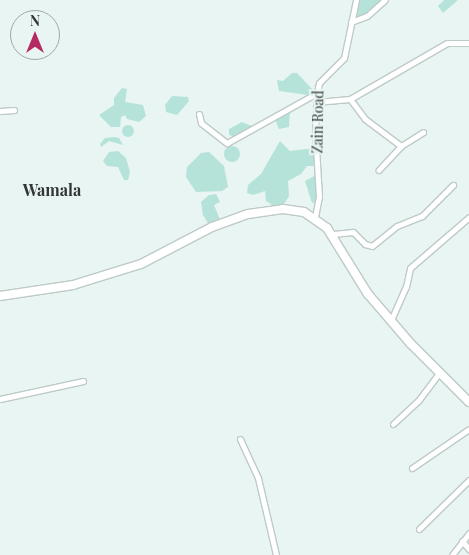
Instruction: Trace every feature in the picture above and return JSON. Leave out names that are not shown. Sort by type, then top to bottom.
[{"type":"main road","points":[[0,296],[73,285],[141,264],[212,227],[248,214],[283,209],[315,217],[333,234],[360,283],[439,373],[469,402]]},
{"type":"street","name":"Zain Road","points":[[315,217],[320,197],[316,92],[319,84],[344,58],[356,0]]},
{"type":"street","points":[[351,22],[367,16],[385,0]]},
{"type":"street","points":[[316,102],[350,99],[447,43],[469,43]]},
{"type":"street","points":[[198,114],[202,124],[227,142],[316,92]]},
{"type":"street","points":[[350,99],[365,119],[402,146]]},
{"type":"street","points":[[0,111],[14,110]]},
{"type":"street","points":[[379,170],[402,146],[423,132]]},
{"type":"street","points":[[333,234],[352,232],[364,244],[372,246],[397,226],[422,216],[453,185]]},
{"type":"street","points":[[391,320],[406,287],[410,268],[469,217]]},
{"type":"street","points":[[393,424],[423,396],[439,373]]},
{"type":"street","points":[[0,400],[83,380]]},
{"type":"street","points":[[412,468],[469,429]]},
{"type":"street","points":[[240,439],[258,478],[276,555]]},
{"type":"street","points":[[419,529],[469,480]]},
{"type":"street","points":[[452,555],[469,533]]},
{"type":"street","points":[[462,541],[469,549]]},
{"type":"green space","points":[[357,0],[384,0],[370,12],[356,18],[352,16]]},
{"type":"green space","points":[[444,0],[458,0],[443,13],[438,6]]},
{"type":"green space","points":[[292,73],[297,73],[314,91],[308,95],[279,91],[277,80],[283,81]]},
{"type":"green space","points":[[122,88],[127,89],[125,102],[143,105],[146,116],[139,122],[127,119],[125,115],[121,117],[120,127],[111,127],[99,115],[114,105],[114,98]]},
{"type":"green space","points":[[172,96],[188,97],[189,101],[177,115],[166,112],[165,105]]},
{"type":"green space","points":[[290,111],[289,127],[279,129],[276,122],[278,116]]},
{"type":"green space","points":[[242,122],[252,126],[251,129],[235,137],[229,135],[229,129]]},
{"type":"green space","points":[[128,125],[134,131],[128,137],[122,131]]},
{"type":"green space","points":[[105,138],[119,138],[123,145],[109,141],[101,147],[100,144]]},
{"type":"green space","points":[[280,141],[290,151],[315,148],[316,166],[307,166],[301,174],[288,181],[289,196],[283,206],[275,207],[266,201],[265,191],[253,195],[247,193],[248,185],[261,174]]},
{"type":"green space","points":[[232,146],[238,148],[240,154],[238,160],[232,162],[226,160],[224,154],[226,148]]},
{"type":"green space","points":[[118,151],[126,158],[130,172],[128,180],[124,180],[118,167],[107,166],[103,161],[109,152]]},
{"type":"green space","points":[[209,152],[224,166],[228,187],[222,191],[196,192],[186,177],[187,167],[201,153]]},
{"type":"green space","points":[[316,175],[318,202],[312,203],[305,181]]},
{"type":"green space","points":[[216,194],[220,202],[214,205],[221,222],[209,225],[203,215],[201,202],[209,195]]},
{"type":"district","name":"Wamala","points":[[52,190]]}]
